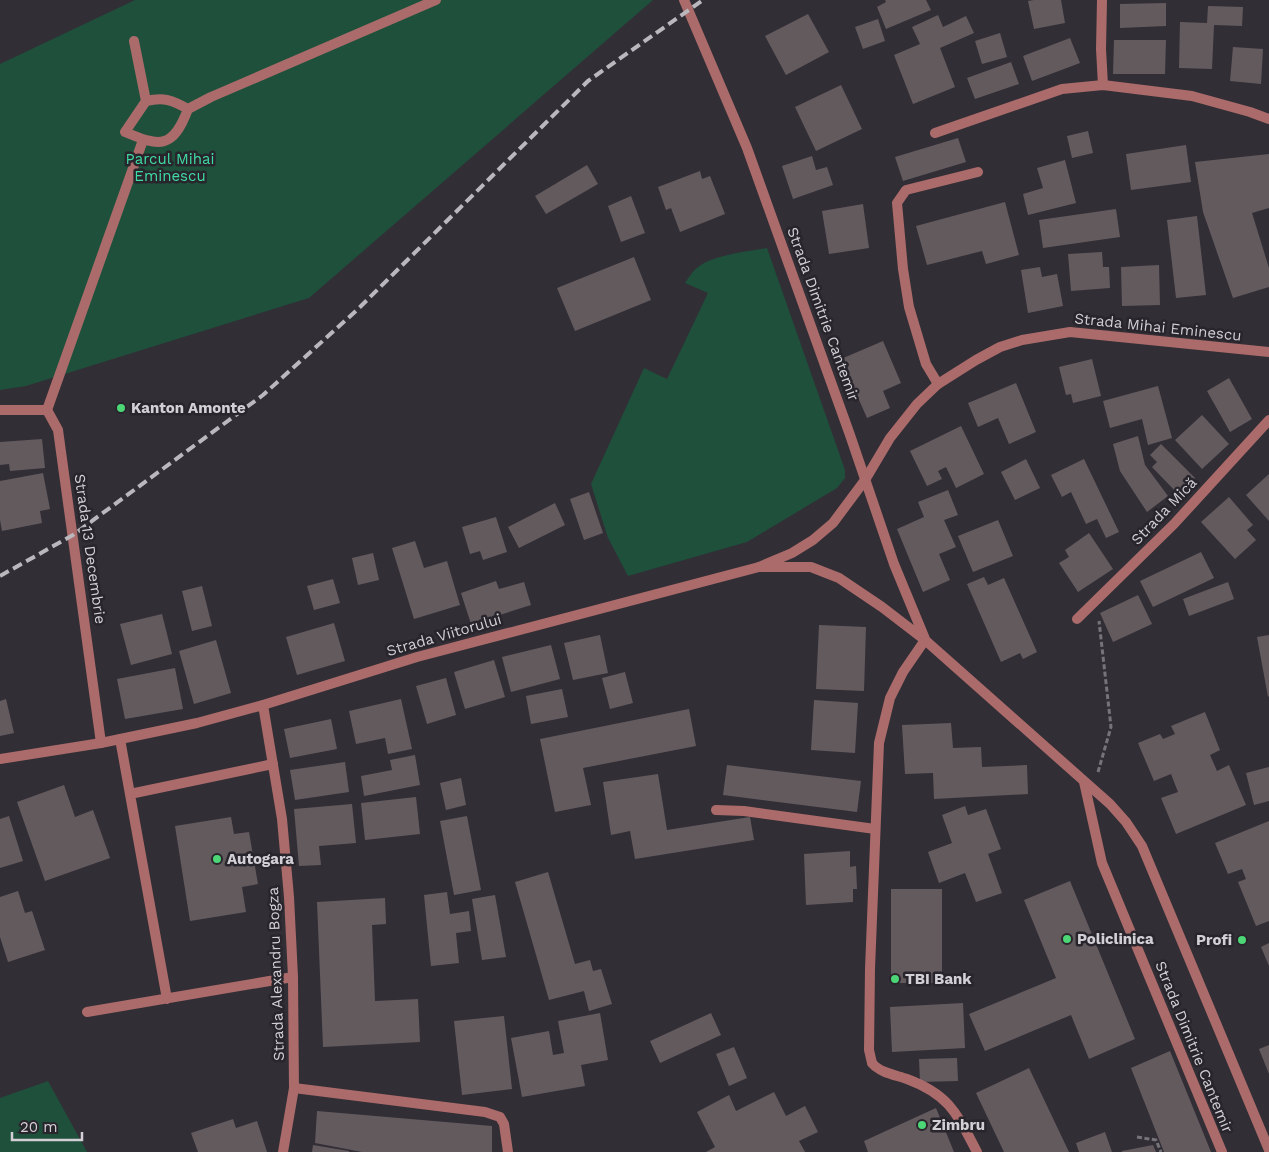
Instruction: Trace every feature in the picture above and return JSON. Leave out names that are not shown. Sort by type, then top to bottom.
[{"type":"street","points":[[188,109],[174,101],[159,98],[146,101],[125,132],[156,144],[170,139],[181,126],[188,109],[289,62],[436,0]]},
{"type":"street","name":"Strada Dimitrie Cantemir","points":[[684,0],[747,148],[894,564],[925,640]]},
{"type":"street","points":[[1102,0],[1101,49],[1103,85]]},
{"type":"street","points":[[134,41],[146,101]]},
{"type":"street","points":[[935,133],[1062,89],[1103,85],[1192,96],[1269,119]]},
{"type":"street","points":[[0,410],[48,410],[143,140]]},
{"type":"street","points":[[938,384],[926,364],[909,307],[903,269],[897,203],[906,190],[978,172]]},
{"type":"street","name":"Strada Mihai Eminescu","points":[[865,480],[903,420],[938,384],[1000,347],[1022,340],[1070,332],[1269,352]]},
{"type":"street","name":"Strada 13 Decembrie","points":[[48,410],[58,430],[101,743]]},
{"type":"street","name":"Strada Mică","points":[[1077,619],[1174,524],[1269,420]]},
{"type":"street","name":"Strada Viitorului","points":[[0,759],[101,743],[197,724],[417,658],[759,567],[813,540],[833,523],[865,480]]},
{"type":"street","name":"Strada Dimitrie Cantemir","points":[[759,567],[811,567],[839,578],[882,607],[925,640],[1110,804],[1126,822],[1142,846],[1269,1150]]},
{"type":"street","points":[[925,640],[902,672],[890,698],[879,743],[874,829],[869,1050],[872,1063],[879,1070],[922,1085],[943,1098],[954,1108],[977,1152]]},
{"type":"street","name":"Strada Alexandru Bogza","points":[[263,705],[282,819],[289,897],[293,977],[294,1088],[283,1152]]},
{"type":"street","points":[[120,739],[167,999]]},
{"type":"street","points":[[130,794],[273,764]]},
{"type":"street","name":"Strada Dimitrie Cantemir","points":[[1084,782],[1102,863],[1222,1152]]},
{"type":"street","points":[[716,810],[874,829]]},
{"type":"street","points":[[87,1012],[293,977]]},
{"type":"street","points":[[294,1088],[485,1112],[500,1117],[504,1124],[508,1152]]},
{"type":"path","points":[[1077,619],[1099,621],[1111,727],[1093,790]]},
{"type":"path","points":[[1137,1137],[1156,1140],[1161,1152]]},
{"type":"green space","name":"Parcul Mihai Eminescu","points":[[135,0],[653,0],[309,298],[26,386],[0,390],[0,64]]},
{"type":"green space","points":[[767,248],[845,470],[845,478],[837,488],[747,542],[628,576],[608,538],[591,484],[644,368],[667,379],[708,293],[685,283],[690,276],[698,267],[715,259]]},
{"type":"green space","points":[[48,1081],[87,1152],[0,1152],[0,1098]]},
{"type":"building","points":[[885,0],[926,0],[931,10],[886,29],[877,7],[886,2]]},
{"type":"building","points":[[1061,0],[1065,23],[1034,29],[1028,1]]},
{"type":"building","points":[[1166,3],[1166,26],[1120,28],[1120,4]]},
{"type":"building","points":[[1208,6],[1243,7],[1242,26],[1214,25],[1212,69],[1179,68],[1180,22],[1207,23]]},
{"type":"building","points":[[808,14],[829,52],[786,75],[765,36]]},
{"type":"building","points":[[938,15],[943,27],[966,16],[974,33],[940,48],[955,87],[913,104],[894,55],[920,44],[912,27]]},
{"type":"building","points":[[878,19],[885,41],[863,49],[855,27]]},
{"type":"building","points":[[1000,33],[1007,57],[982,64],[975,41]]},
{"type":"building","points":[[1070,38],[1080,63],[1032,81],[1023,56]]},
{"type":"building","points":[[1114,40],[1166,40],[1165,74],[1113,74]]},
{"type":"building","points":[[1233,47],[1263,49],[1261,84],[1230,81]]},
{"type":"building","points":[[1011,62],[1019,84],[975,99],[967,78]]},
{"type":"building","points":[[841,85],[862,129],[816,151],[795,107]]},
{"type":"building","points":[[1088,131],[1093,153],[1072,158],[1067,136]]},
{"type":"building","points":[[958,138],[966,162],[903,181],[895,157]]},
{"type":"building","points":[[1186,145],[1191,182],[1131,190],[1126,154]]},
{"type":"building","points":[[1269,154],[1269,208],[1252,213],[1269,268],[1269,287],[1233,298],[1203,212],[1195,162]]},
{"type":"building","points":[[812,156],[816,170],[827,167],[833,185],[793,199],[782,166]]},
{"type":"building","points":[[1065,160],[1076,203],[1028,215],[1023,194],[1043,188],[1037,168]]},
{"type":"building","points":[[587,165],[598,184],[546,214],[535,196]]},
{"type":"building","points":[[700,171],[702,179],[710,176],[725,214],[680,232],[671,208],[666,210],[658,187]]},
{"type":"building","points":[[631,196],[645,233],[621,242],[608,206]]},
{"type":"building","points":[[1005,202],[1019,255],[986,264],[982,251],[927,265],[916,226]]},
{"type":"building","points":[[863,204],[869,248],[829,254],[822,211]]},
{"type":"building","points":[[1116,209],[1120,237],[1043,248],[1039,220]]},
{"type":"building","points":[[1197,216],[1206,295],[1176,298],[1167,220]]},
{"type":"building","points":[[1102,252],[1103,267],[1109,267],[1110,288],[1071,291],[1068,254]]},
{"type":"building","points":[[634,257],[651,300],[575,331],[557,288]]},
{"type":"building","points":[[1159,265],[1160,305],[1122,306],[1121,267]]},
{"type":"building","points":[[1040,267],[1042,277],[1057,274],[1063,306],[1028,313],[1021,270]]},
{"type":"building","points":[[883,341],[901,383],[883,391],[890,408],[867,418],[841,359]]},
{"type":"building","points":[[1092,359],[1101,396],[1073,403],[1071,394],[1066,395],[1059,367]]},
{"type":"building","points":[[1229,378],[1252,419],[1230,432],[1207,391]]},
{"type":"building","points":[[1016,383],[1036,432],[1009,444],[998,418],[978,427],[968,403]]},
{"type":"building","points":[[1158,386],[1172,438],[1148,445],[1142,419],[1110,428],[1103,401]]},
{"type":"building","points":[[1202,415],[1229,444],[1202,469],[1175,440]]},
{"type":"building","points":[[961,426],[984,474],[956,488],[946,467],[938,471],[942,479],[927,486],[910,451]]},
{"type":"building","points":[[1138,436],[1145,465],[1168,496],[1147,512],[1120,471],[1113,444]]},
{"type":"building","points":[[42,439],[45,468],[10,471],[9,464],[0,465],[0,442]]},
{"type":"building","points":[[1161,444],[1195,478],[1178,494],[1152,467],[1157,462],[1150,455]]},
{"type":"building","points":[[1026,459],[1040,488],[1015,500],[1001,472]]},
{"type":"building","points":[[1084,459],[1119,532],[1106,538],[1097,519],[1086,524],[1071,492],[1062,497],[1051,475]]},
{"type":"building","points":[[43,473],[50,509],[40,511],[42,523],[2,531],[0,520],[0,481]]},
{"type":"building","points":[[1269,474],[1269,521],[1246,495]]},
{"type":"building","points":[[948,490],[958,515],[944,520],[956,547],[939,554],[950,580],[923,592],[897,529],[924,517],[918,502]]},
{"type":"building","points":[[589,492],[603,533],[584,540],[570,499]]},
{"type":"building","points":[[1229,497],[1253,525],[1247,530],[1256,540],[1235,559],[1201,522]]},
{"type":"building","points":[[555,503],[565,525],[519,548],[508,527]]},
{"type":"building","points":[[496,517],[507,552],[483,560],[480,551],[470,554],[462,527]]},
{"type":"building","points":[[998,520],[1013,556],[973,572],[958,536]]},
{"type":"building","points":[[1089,533],[1113,569],[1078,592],[1059,563],[1069,557],[1065,550]]},
{"type":"building","points":[[415,541],[424,568],[447,561],[460,605],[414,619],[392,548]]},
{"type":"building","points":[[1201,552],[1214,578],[1153,607],[1140,581]]},
{"type":"building","points":[[373,553],[379,580],[358,585],[352,558]]},
{"type":"building","points":[[984,577],[988,585],[1004,578],[1037,652],[1023,659],[1020,653],[1001,662],[967,584]]},
{"type":"building","points":[[333,579],[340,603],[314,610],[307,586]]},
{"type":"building","points":[[496,581],[499,589],[524,582],[531,605],[471,624],[461,593]]},
{"type":"building","points":[[1228,582],[1234,599],[1189,616],[1183,599]]},
{"type":"building","points":[[202,586],[212,626],[192,631],[182,591]]},
{"type":"building","points":[[1138,595],[1152,624],[1113,642],[1100,613]]},
{"type":"building","points":[[162,614],[172,654],[131,665],[120,624]]},
{"type":"building","points":[[334,623],[345,661],[297,675],[286,637]]},
{"type":"building","points":[[819,625],[866,627],[864,691],[816,689]]},
{"type":"building","points":[[600,635],[608,673],[573,680],[564,643]]},
{"type":"building","points":[[1269,635],[1269,696],[1268,697],[1257,637]]},
{"type":"building","points":[[216,640],[231,693],[194,704],[179,651]]},
{"type":"building","points":[[551,645],[560,679],[511,692],[502,657]]},
{"type":"building","points":[[494,660],[505,697],[465,709],[454,672]]},
{"type":"building","points":[[175,668],[183,709],[125,719],[117,679]]},
{"type":"building","points":[[625,672],[633,703],[610,709],[602,678]]},
{"type":"building","points":[[446,678],[456,715],[427,724],[416,686]]},
{"type":"building","points":[[562,689],[568,717],[531,724],[526,696]]},
{"type":"building","points":[[6,699],[14,733],[0,736],[0,701]]},
{"type":"building","points":[[401,699],[412,749],[388,754],[385,738],[356,744],[349,711]]},
{"type":"building","points":[[814,700],[858,703],[855,753],[811,750]]},
{"type":"building","points":[[689,709],[696,746],[583,768],[591,805],[555,812],[540,739]]},
{"type":"building","points":[[1205,712],[1220,750],[1210,755],[1217,771],[1229,765],[1246,805],[1176,834],[1161,798],[1178,792],[1171,774],[1154,781],[1138,743],[1160,734],[1163,739],[1175,734],[1171,726]]},
{"type":"building","points":[[331,719],[337,749],[290,758],[284,729]]},
{"type":"building","points":[[951,723],[953,748],[981,747],[982,767],[1027,765],[1028,794],[934,799],[933,773],[905,774],[902,725]]},
{"type":"building","points":[[415,755],[420,785],[364,796],[361,776],[392,770],[390,760]]},
{"type":"building","points":[[345,762],[349,792],[295,800],[290,770]]},
{"type":"building","points":[[727,765],[861,781],[857,812],[723,795]]},
{"type":"building","points":[[1269,767],[1269,801],[1254,805],[1246,773]]},
{"type":"building","points":[[658,774],[667,830],[750,817],[754,840],[635,859],[630,831],[611,835],[603,782]]},
{"type":"building","points":[[461,778],[466,805],[446,810],[440,783]]},
{"type":"building","points":[[64,785],[75,817],[93,810],[110,858],[45,881],[17,802]]},
{"type":"building","points":[[416,797],[420,834],[365,840],[361,803]]},
{"type":"building","points":[[352,804],[356,843],[319,846],[321,865],[299,866],[294,809]]},
{"type":"building","points":[[965,806],[968,815],[986,809],[1001,849],[988,854],[1002,893],[976,902],[965,873],[939,883],[928,852],[952,843],[942,815]]},
{"type":"building","points":[[9,816],[23,861],[0,868],[0,819]]},
{"type":"building","points":[[467,816],[481,890],[454,895],[440,821]]},
{"type":"building","name":"Autogara","points":[[231,817],[234,834],[249,832],[258,884],[242,887],[246,912],[190,921],[175,826]]},
{"type":"building","points":[[1269,821],[1269,921],[1256,926],[1238,882],[1246,879],[1242,869],[1228,874],[1215,843]]},
{"type":"building","points":[[850,851],[850,867],[856,866],[857,889],[853,889],[853,902],[806,905],[804,854]]},
{"type":"building","points":[[548,872],[575,964],[590,960],[593,971],[601,969],[612,1004],[589,1011],[584,991],[549,1000],[515,882]]},
{"type":"building","name":"Policlinica","points":[[1070,881],[1135,1039],[1089,1059],[1071,1015],[985,1051],[969,1014],[1056,978],[1024,900]]},
{"type":"building","points":[[891,889],[942,889],[942,983],[891,983]]},
{"type":"building","points":[[18,891],[25,913],[32,911],[45,950],[8,962],[0,937],[0,897]]},
{"type":"building","points":[[447,892],[450,914],[469,911],[471,931],[456,933],[459,963],[431,966],[424,895]]},
{"type":"building","points":[[495,895],[506,957],[482,960],[472,899]]},
{"type":"building","points":[[385,898],[386,924],[372,925],[375,1001],[418,999],[420,1042],[323,1047],[317,902]]},
{"type":"building","points":[[1269,943],[1269,966],[1261,947]]},
{"type":"building","points":[[963,1003],[965,1048],[892,1052],[890,1007]]},
{"type":"building","points":[[600,1013],[608,1060],[581,1065],[585,1086],[522,1097],[511,1038],[549,1031],[553,1055],[564,1053],[558,1021]]},
{"type":"building","points":[[711,1013],[721,1035],[660,1063],[650,1041]]},
{"type":"building","points":[[504,1016],[512,1089],[462,1095],[454,1021]]},
{"type":"building","points":[[1269,1045],[1269,1074],[1259,1049]]},
{"type":"building","points":[[734,1047],[747,1078],[729,1086],[716,1054]]},
{"type":"building","points":[[1170,1051],[1211,1152],[1164,1152],[1131,1068]]},
{"type":"building","points":[[957,1058],[958,1081],[920,1082],[919,1059]]},
{"type":"building","points":[[1029,1068],[1069,1152],[1004,1152],[976,1093]]},
{"type":"building","points":[[774,1092],[786,1116],[805,1106],[818,1132],[799,1141],[805,1152],[706,1152],[715,1147],[697,1112],[729,1095],[736,1111]]},
{"type":"building","name":"Zimbru","points":[[936,1108],[954,1152],[868,1152],[864,1141]]},
{"type":"building","points":[[317,1111],[492,1126],[492,1152],[362,1152],[315,1143]]},
{"type":"building","points":[[233,1119],[236,1128],[257,1121],[267,1152],[198,1152],[191,1133]]},
{"type":"building","points":[[1105,1132],[1112,1152],[1079,1152],[1076,1143]]},
{"type":"building","points":[[313,1145],[349,1151],[349,1152],[312,1152]]},
{"type":"building","points":[[1153,1145],[1156,1152],[1122,1152],[1122,1151]]},
{"type":"railway","points":[[0,576],[73,535],[263,395],[358,309],[588,81],[703,0]]},
{"type":"place","name":"Kanton Amonte","points":[[121,408]]},
{"type":"place","name":"Autogara","points":[[217,859]]},
{"type":"place","name":"Policlinica","points":[[1067,939]]},
{"type":"place","name":"Profi","points":[[1242,940]]},
{"type":"place","name":"TBI Bank","points":[[895,979]]},
{"type":"place","name":"Zimbru","points":[[922,1125]]}]
